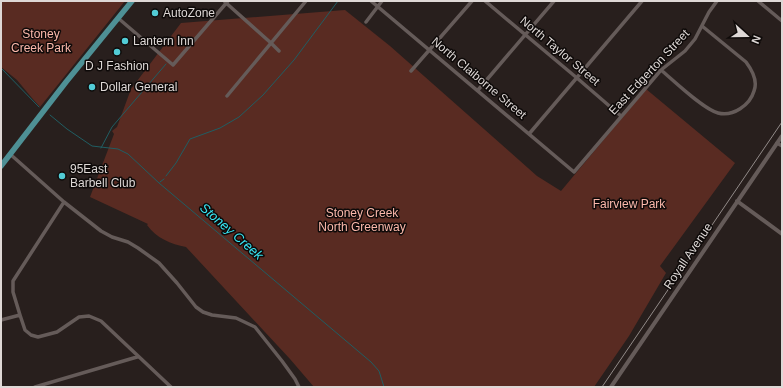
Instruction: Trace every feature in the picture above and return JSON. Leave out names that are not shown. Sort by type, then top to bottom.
[{"type":"main road","points":[[1,166],[132,1]]},
{"type":"street","points":[[227,96],[306,1]]},
{"type":"street","name":"North Claiborne Street","points":[[371,1],[574,172]]},
{"type":"street","points":[[366,22],[382,1]]},
{"type":"street","points":[[411,71],[472,1]]},
{"type":"street","name":"North Taylor Street","points":[[485,1],[621,116]]},
{"type":"street","points":[[478,90],[554,1]]},
{"type":"street","points":[[529,134],[642,1]]},
{"type":"street","name":"East Edgerton Street","points":[[574,172],[661,70],[685,51],[695,39],[717,1]]},
{"type":"street","points":[[758,1],[782,21]]},
{"type":"street","points":[[118,18],[173,65],[226,2],[279,51]]},
{"type":"street","points":[[661,70],[698,100],[717,113],[732,112],[741,108],[750,100],[755,90],[755,80],[752,70],[746,62],[702,26]]},
{"type":"street","name":"Royall Avenue","points":[[611,387],[782,136]]},
{"type":"street","points":[[777,143],[782,146]]},
{"type":"street","points":[[10,154],[64,202],[101,231],[112,237],[128,242],[159,263],[196,307],[203,312],[212,315],[236,318],[255,327],[282,361],[299,387]]},
{"type":"street","points":[[737,201],[781,232]]},
{"type":"street","points":[[64,202],[13,281],[13,292],[25,330],[31,336],[45,336],[57,332],[78,316],[89,316],[101,321],[171,387]]},
{"type":"street","points":[[1,320],[20,314]]},
{"type":"street","points":[[35,387],[137,356]]},
{"type":"green space","name":"Stoney Creek Park","points":[[1,1],[125,1],[40,107],[17,80],[1,67]]},
{"type":"green space","name":"Stoney Creek North Greenway","points":[[345,10],[390,46],[537,176],[561,191],[646,89],[735,163],[660,266],[666,273],[629,336],[594,387],[314,387],[186,247],[164,240],[151,230],[147,225],[148,224],[90,197],[114,134],[112,131],[117,127],[131,89],[181,23]]},
{"type":"waterway","points":[[166,176],[176,163],[190,139],[220,128],[239,117],[263,95],[294,60],[338,1]]},
{"type":"waterway","points":[[101,148],[112,127],[166,64]]},
{"type":"waterway","name":"Stoney Creek","points":[[1,68],[39,107]]},
{"type":"waterway","name":"Stoney Creek","points":[[50,115],[92,146],[118,149],[128,154],[159,183],[371,362],[379,371],[384,387]]},
{"type":"waterway","name":"Stoney Creek","points":[[160,182],[164,179]]},
{"type":"railway","points":[[602,387],[782,122]]},
{"type":"place","name":"AutoZone","points":[[155,13]]},
{"type":"place","name":"Lantern Inn","points":[[125,41]]},
{"type":"place","name":"D J Fashion","points":[[117,52]]},
{"type":"place","name":"Dollar General","points":[[92,87]]},
{"type":"place","name":"95East Barbell Club","points":[[62,176]]},
{"type":"park label","name":"Fairview Park","points":[[629,204]]}]
